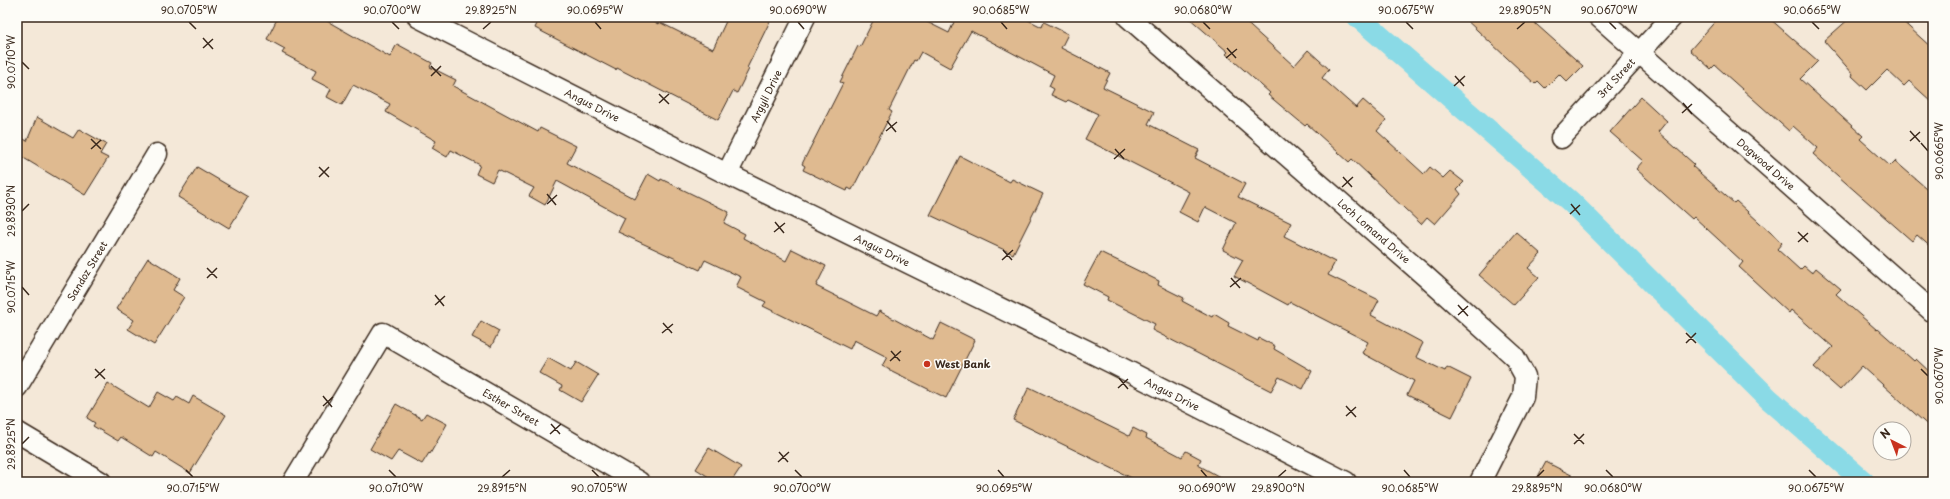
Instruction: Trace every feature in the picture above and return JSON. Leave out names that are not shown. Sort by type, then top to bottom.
[{"type":"street","name":"Angus Drive","points":[[418,17],[727,174],[1110,362],[1346,482]]},
{"type":"street","name":"Argyll Drive","points":[[727,174],[805,17]]},
{"type":"street","name":"Loch Lomand Drive","points":[[1128,17],[1425,276],[1514,356],[1525,376],[1522,397],[1480,482]]},
{"type":"street","name":"Dogwood Drive","points":[[1599,17],[1933,312]]},
{"type":"street","name":"3rd Street","points":[[1561,138],[1672,17]]},
{"type":"street","name":"Sandoz Street","points":[[17,387],[157,154]]},
{"type":"street","name":"Esther Street","points":[[293,482],[383,333],[639,482]]},
{"type":"street","points":[[17,432],[101,482]]},
{"type":"building","points":[[278,17],[320,17],[390,57],[397,44],[432,63],[430,67],[456,80],[453,86],[538,132],[540,128],[576,146],[567,163],[635,199],[648,174],[660,181],[661,179],[729,212],[724,223],[745,234],[743,238],[786,261],[792,249],[826,266],[816,286],[876,316],[879,311],[933,340],[941,323],[975,340],[946,398],[882,366],[887,357],[854,340],[850,349],[763,306],[766,302],[736,287],[741,277],[705,260],[700,270],[618,232],[625,218],[557,181],[545,205],[529,196],[534,188],[498,170],[492,182],[476,174],[480,165],[451,150],[447,157],[432,148],[436,141],[386,112],[390,104],[353,85],[342,105],[327,97],[331,89],[312,79],[316,71],[282,53],[285,49],[267,39]]},
{"type":"building","points":[[540,17],[645,17],[658,24],[659,22],[713,49],[728,17],[772,17],[747,68],[749,69],[737,93],[733,91],[718,120],[535,28]]},
{"type":"building","points":[[875,17],[917,17],[949,33],[954,22],[943,17],[1022,17],[1042,27],[1044,22],[1068,34],[1061,48],[1110,73],[1103,87],[1154,112],[1148,124],[1199,150],[1195,158],[1245,184],[1238,197],[1291,223],[1284,236],[1335,262],[1328,275],[1379,300],[1371,315],[1423,343],[1416,357],[1445,371],[1447,367],[1471,379],[1452,417],[1407,395],[1414,381],[1362,353],[1368,342],[1290,302],[1288,305],[1234,276],[1243,260],[1223,250],[1236,223],[1205,207],[1198,222],[1179,212],[1189,192],[1085,139],[1098,114],[1068,100],[1066,102],[1051,95],[1054,89],[1049,86],[1054,75],[971,31],[950,68],[921,52],[916,61],[914,60],[889,110],[892,112],[852,190],[848,188],[847,191],[803,170],[805,166],[802,164],[843,83],[840,82],[858,46],[860,47]]},
{"type":"building","points":[[1188,17],[1240,17],[1294,66],[1308,50],[1329,69],[1322,78],[1356,108],[1363,100],[1386,120],[1377,131],[1424,174],[1430,167],[1443,178],[1450,171],[1464,182],[1457,189],[1461,194],[1435,224],[1427,217],[1421,224],[1352,159],[1349,162],[1307,124],[1305,126],[1268,95],[1270,93],[1226,54],[1228,52]]},
{"type":"building","points":[[1463,17],[1528,17],[1583,66],[1567,82],[1559,74],[1545,88],[1538,81],[1535,84]]},
{"type":"building","points":[[1719,17],[1768,17],[1818,61],[1800,79],[1863,136],[1860,139],[1890,166],[1895,161],[1933,194],[1933,249],[1917,235],[1912,241],[1813,154],[1818,148],[1793,126],[1789,131],[1715,65],[1711,69],[1690,50]]},
{"type":"building","points":[[1851,17],[1898,17],[1933,49],[1933,103],[1909,81],[1904,86],[1887,70],[1867,90],[1852,76],[1853,74],[1824,41]]},
{"type":"building","points":[[1641,97],[1667,121],[1658,132],[1694,164],[1692,166],[1734,203],[1736,201],[1782,243],[1777,249],[1800,270],[1804,266],[1812,273],[1816,268],[1841,289],[1836,294],[1914,361],[1916,359],[1933,375],[1933,430],[1862,366],[1840,390],[1814,367],[1833,347],[1791,310],[1789,313],[1739,267],[1743,262],[1694,217],[1692,219],[1636,169],[1643,161],[1610,132]]},
{"type":"building","points":[[37,117],[73,138],[79,129],[106,144],[100,154],[108,158],[85,195],[17,154],[17,135],[27,141]]},
{"type":"building","points":[[960,156],[1010,182],[1012,179],[1043,194],[1013,254],[930,215]]},
{"type":"building","points":[[197,167],[248,197],[229,228],[178,197]]},
{"type":"building","points":[[1516,232],[1541,254],[1528,268],[1539,277],[1514,305],[1479,275]]},
{"type":"building","points":[[1100,252],[1159,281],[1158,285],[1184,298],[1182,301],[1212,317],[1214,314],[1229,323],[1228,326],[1258,341],[1259,338],[1275,346],[1274,349],[1312,371],[1303,389],[1279,377],[1271,391],[1152,330],[1155,324],[1107,300],[1108,297],[1083,284]]},
{"type":"building","points":[[148,258],[180,278],[173,290],[184,297],[154,345],[128,329],[134,320],[116,309]]},
{"type":"building","points":[[481,321],[499,331],[491,347],[472,337]]},
{"type":"building","points":[[548,358],[571,371],[576,362],[598,375],[581,402],[560,390],[562,386],[539,373]]},
{"type":"building","points":[[108,383],[149,408],[158,392],[174,401],[177,397],[189,404],[193,396],[226,415],[190,473],[156,452],[153,457],[121,437],[118,441],[93,426],[95,423],[87,418]]},
{"type":"building","points":[[1029,387],[1129,436],[1133,428],[1147,435],[1146,438],[1182,457],[1186,451],[1201,459],[1198,465],[1229,482],[1140,482],[1013,420]]},
{"type":"building","points":[[396,404],[422,419],[426,413],[447,424],[430,454],[429,453],[422,464],[398,451],[391,461],[370,449]]},
{"type":"building","points":[[709,448],[741,467],[731,482],[717,482],[696,469]]},
{"type":"building","points":[[1546,462],[1585,482],[1535,482]]},
{"type":"waterway","points":[[1358,17],[1571,202],[1769,399],[1864,482]]},
{"type":"place","name":"West Bank","points":[[927,364]]}]
